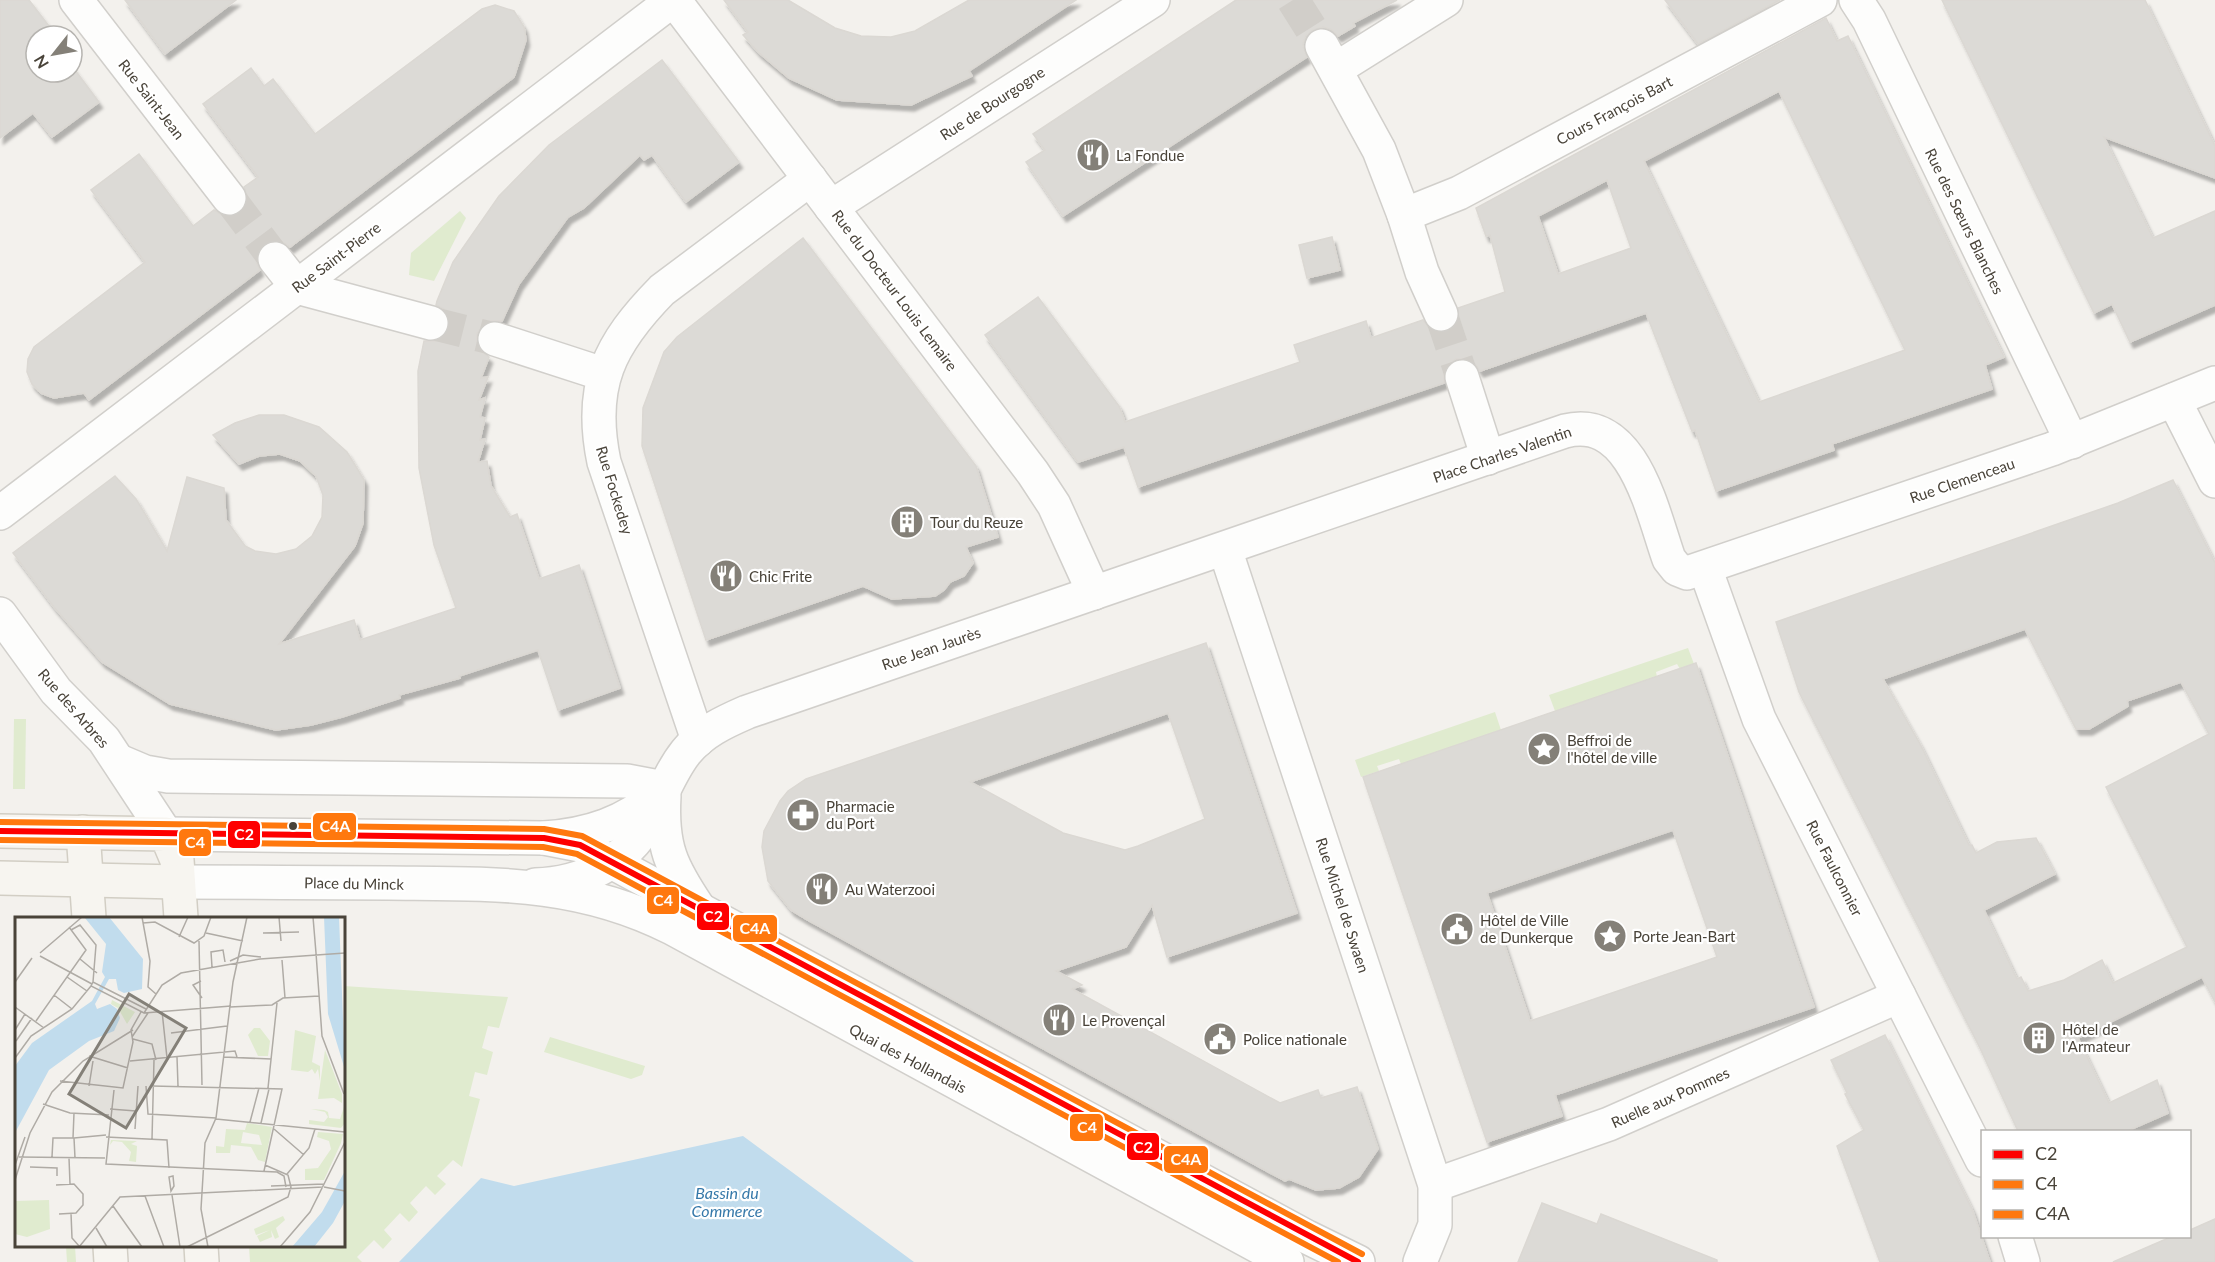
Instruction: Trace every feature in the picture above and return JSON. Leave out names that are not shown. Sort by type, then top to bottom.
[{"type":"main road","points":[[0,831],[166,834],[177,860],[181,917]]},
{"type":"main road","points":[[83,832],[89,917]]},
{"type":"main road","name":"Place du Minck","points":[[0,878],[178,882]]},
{"type":"main road","points":[[110,1247],[111,1262]]},
{"type":"main road","points":[[201,1247],[202,1262]]},
{"type":"street","name":"Rue Saint-Jean","points":[[76,0],[229,198]]},
{"type":"street","name":"Rue du Docteur Louis Lemaire","points":[[674,0],[1045,490],[1094,593]]},
{"type":"street","name":"Rue Saint-Pierre","points":[[0,513],[674,0]]},
{"type":"street","name":"Rue de Bourgogne","points":[[831,207],[1153,0]]},
{"type":"street","points":[[1441,314],[1422,273],[1404,215],[1379,150],[1329,58],[1446,0]]},
{"type":"street","name":"Cours François Bart","points":[[1404,215],[1459,193],[1820,0]]},
{"type":"street","name":"Rue des Sœurs Blanches","points":[[1856,0],[1869,20],[2072,442]]},
{"type":"street","name":"Rue Fockedey","points":[[698,740],[604,462],[598,426],[599,390],[603,374],[628,329],[662,290],[810,179]]},
{"type":"street","points":[[275,259],[297,287],[431,323]]},
{"type":"street","points":[[495,339],[603,374]]},
{"type":"street","points":[[1462,377],[1488,458]]},
{"type":"street","name":"Rue Clemenceau","points":[[1705,568],[2072,442],[2215,382]]},
{"type":"street","points":[[2174,400],[2215,480]]},
{"type":"street","name":"Place Charles Valentin","points":[[1225,549],[1577,428],[1599,430],[1618,444],[1636,471],[1673,564],[1687,573],[1705,568]]},
{"type":"street","name":"Rue Jean Jaurès","points":[[664,788],[686,753],[698,740],[722,724],[784,698],[1225,549]]},
{"type":"street","name":"Rue Michel de Swaen","points":[[1225,549],[1435,1185],[1435,1225],[1420,1262]]},
{"type":"street","name":"Rue Faulconnier","points":[[1705,568],[1759,718],[1981,1156]]},
{"type":"street","name":"Rue des Arbres","points":[[0,614],[56,691],[94,728],[119,761],[166,834]]},
{"type":"street","points":[[119,761],[145,772],[168,776],[627,781],[664,788]]},
{"type":"street","points":[[166,834],[544,838],[577,835],[603,828],[637,810],[664,788]]},
{"type":"street","points":[[664,788],[663,830],[666,851],[680,880],[698,907]]},
{"type":"street","name":"Place du Minck","points":[[178,882],[518,885],[551,884],[572,880],[613,861],[630,847],[645,828],[664,788]]},
{"type":"street","points":[[544,838],[580,845],[613,861],[1307,1237],[1358,1262]]},
{"type":"street","name":"Quai des Hollandais","points":[[518,885],[584,895],[653,918],[1287,1262]]},
{"type":"street","name":"Ruelle aux Pommes","points":[[1435,1185],[1609,1124],[1899,996]]},
{"type":"street","points":[[2016,1238],[2023,1262]]},
{"type":"green space","points":[[460,211],[466,218],[434,281],[409,275],[411,253]]},
{"type":"green space","points":[[1688,648],[1694,664],[1680,669],[1677,664],[1656,672],[1657,677],[1555,711],[1549,695]]},
{"type":"green space","points":[[1495,712],[1501,730],[1401,764],[1399,759],[1377,766],[1379,771],[1361,777],[1355,760]]},
{"type":"green space","points":[[14,719],[26,719],[25,789],[13,789]]},
{"type":"green space","points":[[345,986],[508,997],[499,1028],[488,1026],[482,1048],[493,1052],[487,1075],[475,1072],[469,1096],[480,1099],[462,1167],[453,1160],[437,1176],[446,1184],[435,1195],[426,1186],[410,1203],[418,1212],[409,1222],[400,1213],[384,1230],[392,1239],[383,1249],[374,1240],[357,1257],[362,1262],[250,1262],[249,1247],[345,1247]]},
{"type":"green space","points":[[550,1037],[645,1066],[642,1075],[631,1079],[544,1052]]},
{"type":"green space","points":[[66,1247],[75,1247],[76,1262],[67,1262]]},
{"type":"water","name":"Bassin du Commerce","points":[[743,1136],[914,1262],[399,1262],[481,1178],[514,1186]]},
{"type":"building","points":[[0,0],[29,0],[47,24],[24,24],[24,84],[84,84],[84,82],[99,102],[52,137],[33,113],[0,138]]},
{"type":"building","points":[[125,0],[236,0],[165,54]]},
{"type":"building","points":[[724,0],[788,0],[835,28],[861,36],[891,37],[915,31],[969,0],[1076,0],[969,71],[972,76],[911,105],[837,100],[789,78],[758,52],[743,35],[748,32]]},
{"type":"building","points":[[1236,0],[1397,0],[1353,23],[1355,26],[1338,36],[1332,30],[1323,27],[1313,30],[1306,36],[1303,45],[1307,57],[1063,216],[1026,162],[1045,150],[1033,134]]},
{"type":"building","points":[[1665,0],[1780,0],[1698,44]]},
{"type":"building","points":[[1942,0],[2145,0],[2215,146],[2215,178],[2104,137],[2153,238],[2215,211],[2215,305],[2130,342],[2112,304],[2094,313]]},
{"type":"building","points":[[495,5],[514,11],[524,27],[526,40],[514,77],[290,247],[281,241],[264,244],[257,253],[256,261],[260,270],[89,400],[84,393],[54,398],[41,393],[32,384],[27,372],[28,359],[34,347],[145,262],[91,190],[139,154],[193,226],[214,210],[231,217],[240,213],[246,205],[247,195],[244,187],[258,177],[203,104],[251,68],[264,86],[273,79],[315,134],[482,9]]},
{"type":"building","points":[[1826,18],[1837,41],[1848,36],[2004,357],[1985,365],[1992,389],[1832,444],[1834,450],[1716,491],[1695,430],[1692,431],[1646,313],[1480,371],[1467,359],[1456,359],[1448,365],[1444,372],[1444,383],[1138,487],[1124,447],[1078,462],[985,335],[1038,297],[1119,406],[1125,422],[1300,362],[1294,345],[1366,321],[1371,338],[1423,320],[1431,330],[1440,333],[1448,331],[1457,324],[1458,308],[1505,292],[1490,235],[1486,236],[1476,208]],"holes":[[[1779,91],[1905,350],[1759,402],[1644,161]],[[1607,180],[1631,248],[1558,274],[1538,216]]]},
{"type":"building","points":[[662,60],[739,162],[686,202],[652,155],[644,160],[640,155],[584,208],[568,217],[519,284],[502,321],[491,321],[482,326],[477,334],[477,342],[481,351],[489,357],[481,378],[488,377],[479,400],[485,398],[480,417],[485,418],[480,440],[485,439],[478,462],[487,461],[491,486],[510,517],[517,514],[539,579],[579,565],[620,688],[558,710],[538,650],[459,676],[460,678],[399,695],[400,698],[342,717],[311,725],[276,730],[170,704],[102,662],[54,607],[13,553],[115,476],[136,499],[167,551],[187,477],[224,488],[226,520],[245,546],[255,551],[276,554],[296,549],[312,536],[322,517],[323,495],[316,476],[300,461],[280,454],[259,456],[239,464],[213,435],[235,423],[259,415],[284,415],[319,427],[347,452],[364,480],[363,523],[355,546],[279,644],[354,620],[360,640],[456,608],[434,545],[419,468],[418,371],[424,341],[436,341],[445,336],[449,327],[449,318],[444,309],[436,305],[437,301],[453,262],[499,196],[549,145]]},
{"type":"building","points":[[1332,237],[1340,270],[1307,278],[1299,245]]},
{"type":"building","points":[[803,238],[976,466],[998,537],[966,547],[973,563],[964,576],[950,582],[935,596],[892,599],[863,586],[706,640],[642,446],[643,408],[664,352],[677,337]]},
{"type":"building","points":[[2173,480],[2215,563],[2215,1002],[2202,977],[2078,1038],[2109,1103],[2157,1080],[2168,1113],[2129,1130],[2018,1130],[1980,1048],[1799,692],[1776,622],[2118,503]],"holes":[[[2025,629],[2076,729],[2089,729],[2128,706],[2127,701],[2181,682],[2209,734],[2106,787],[2187,947],[2113,983],[2102,960],[2064,980],[2028,991],[2021,977],[2017,979],[1984,910],[2055,874],[2036,838],[1997,842],[1976,853],[1972,845],[1969,845],[1920,744],[1883,679]]]},
{"type":"building","points":[[1206,643],[1297,913],[1167,957],[1152,905],[1126,947],[1056,971],[1082,985],[1072,989],[1280,1103],[1318,1090],[1321,1098],[1357,1087],[1378,1149],[1359,1177],[1339,1188],[1316,1190],[1289,1179],[1285,1181],[791,910],[768,881],[762,847],[764,831],[780,801],[788,791],[806,779]],"holes":[[[1168,713],[1205,819],[1125,850],[1063,833],[970,782]]]},
{"type":"building","name":"Hôtel de Ville de Dunkerque","points":[[1696,663],[1814,1007],[1555,1095],[1562,1116],[1487,1142],[1363,777]],"holes":[[[1673,830],[1717,957],[1530,1021],[1487,893]]]},
{"type":"building","points":[[1885,1035],[1972,1209],[1990,1262],[1880,1262],[1837,1146],[1864,1130],[1845,1094],[1847,1093],[1831,1060]]},
{"type":"building","points":[[1542,1203],[1597,1224],[1601,1214],[1717,1260],[1717,1262],[1518,1262]]},
{"type":"building","points":[[2215,1219],[2215,1262],[2113,1262],[2168,1238],[2191,1238],[2191,1230]]},
{"type":"tunnel","points":[[1293,0],[1322,46]]},
{"type":"tunnel","points":[[229,198],[275,259]]},
{"type":"tunnel","points":[[1441,314],[1462,377]]},
{"type":"tunnel","points":[[431,323],[495,339]]},
{"type":"transit line","name":"C4A","points":[[0,822],[544,829],[582,836],[1362,1254]]},
{"type":"transit line","name":"C2","points":[[0,831],[544,838],[580,845],[1358,1262]]},
{"type":"transit line","name":"C4","points":[[0,840],[543,847],[577,854],[1338,1262]]},
{"type":"place","name":"La Fondue","points":[[1093,155]]},
{"type":"place","name":"Tour du Reuze","points":[[907,522]]},
{"type":"place","name":"Chic Frite","points":[[726,576]]},
{"type":"place","name":"Beffroi de l'hôtel de ville","points":[[1544,749]]},
{"type":"place","name":"Pharmacie du Port","points":[[803,815]]},
{"type":"place","name":"Au Waterzooi","points":[[822,889]]},
{"type":"place","name":"Hôtel de Ville de Dunkerque","points":[[1457,929]]},
{"type":"place","name":"Porte Jean-Bart","points":[[1610,936]]},
{"type":"place","name":"Le Provençal","points":[[1059,1020]]},
{"type":"place","name":"Hôtel de l'Armateur","points":[[2039,1038]]},
{"type":"place","name":"Police nationale","points":[[1220,1039]]}]
